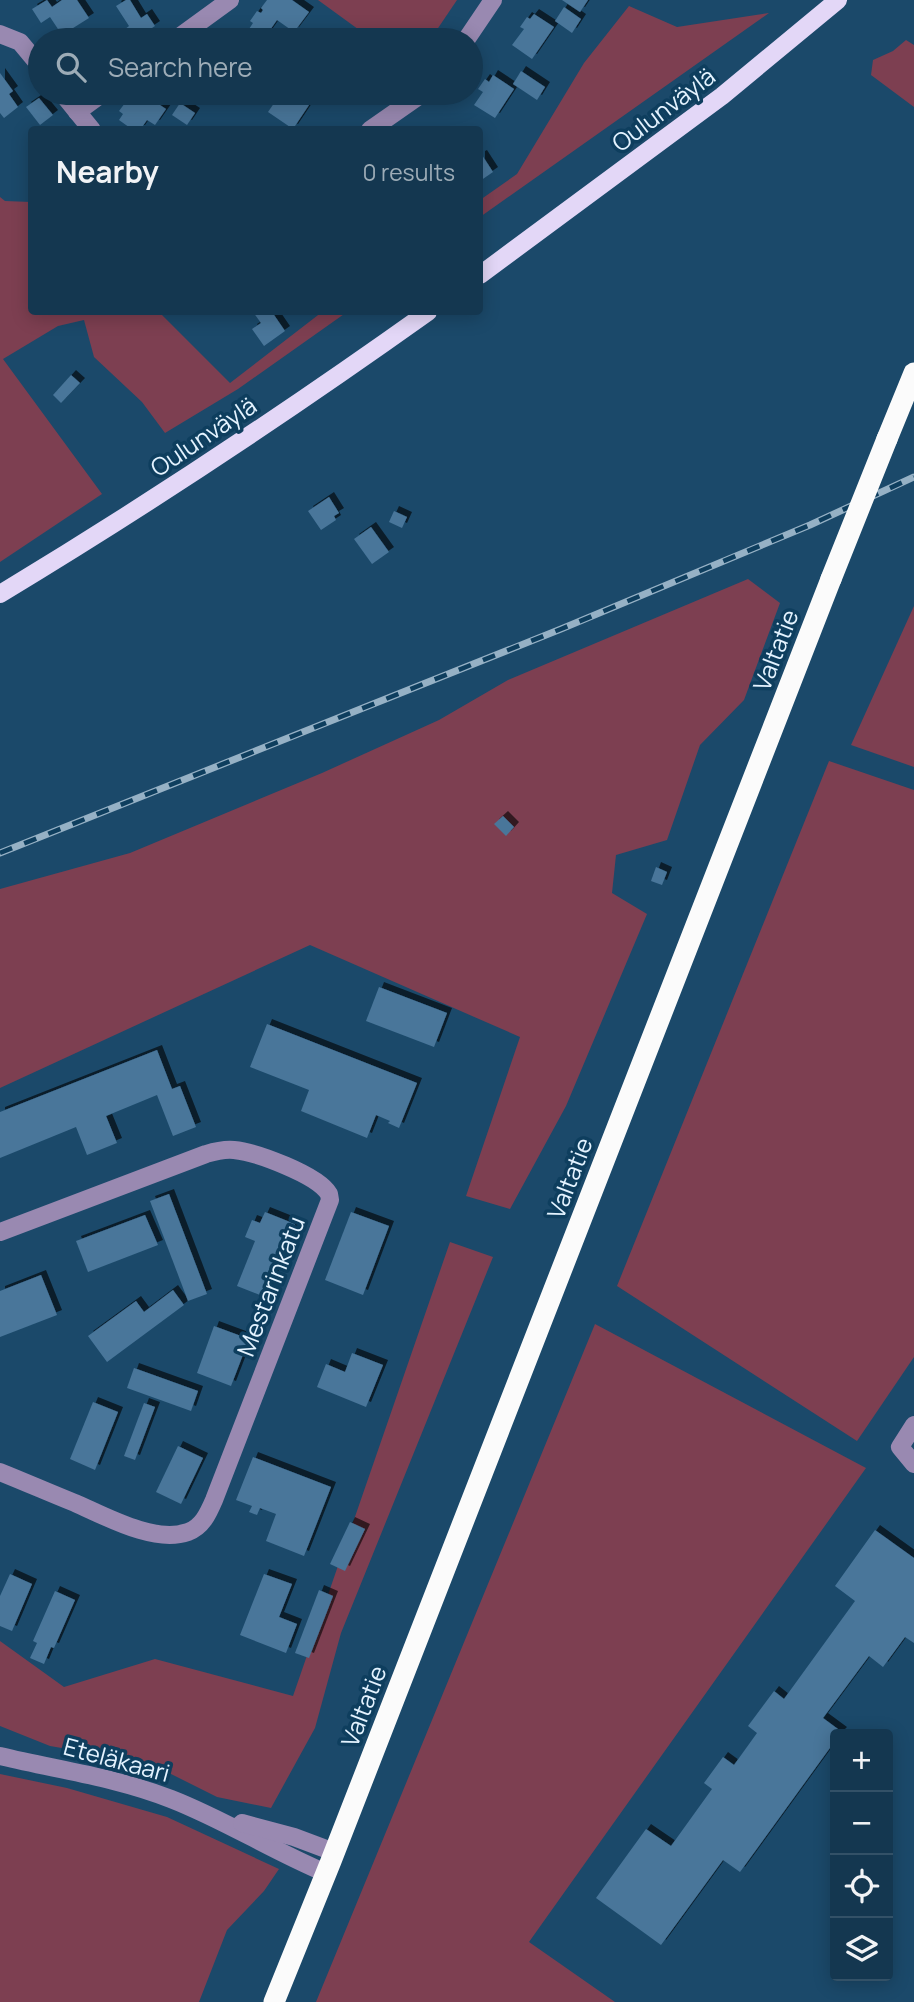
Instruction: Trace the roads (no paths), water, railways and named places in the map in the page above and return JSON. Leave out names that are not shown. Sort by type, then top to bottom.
[{"type":"highway","name":"Valtatie","points":[[274,2002],[914,373]]},
{"type":"main road","name":"Oulunväylä","points":[[483,273],[722,96],[838,0]]},
{"type":"main road","name":"Oulunväylä","points":[[0,594],[187,476],[424,315]]},
{"type":"street","points":[[192,28],[230,0]]},
{"type":"street","points":[[474,28],[493,0]]},
{"type":"street","points":[[0,34],[20,42],[28,52]]},
{"type":"street","points":[[71,105],[89,126]]},
{"type":"street","points":[[77,112],[87,105]]},
{"type":"street","points":[[376,126],[406,105]]},
{"type":"street","name":"Mestarinkatu","points":[[0,1232],[220,1150],[243,1151],[263,1156],[319,1182],[330,1194],[330,1200],[214,1500],[208,1514],[196,1528],[170,1535],[136,1529],[0,1472]]},
{"type":"street","points":[[914,1425],[900,1447],[914,1464]]},
{"type":"street","name":"Eteläkaari","points":[[0,1756],[68,1769],[169,1798],[218,1819],[326,1873]]},
{"type":"street","name":"Eteläkaari","points":[[218,1819],[294,1837],[334,1852]]},
{"type":"railway","points":[[0,853],[561,629],[810,525],[914,477]]}]
